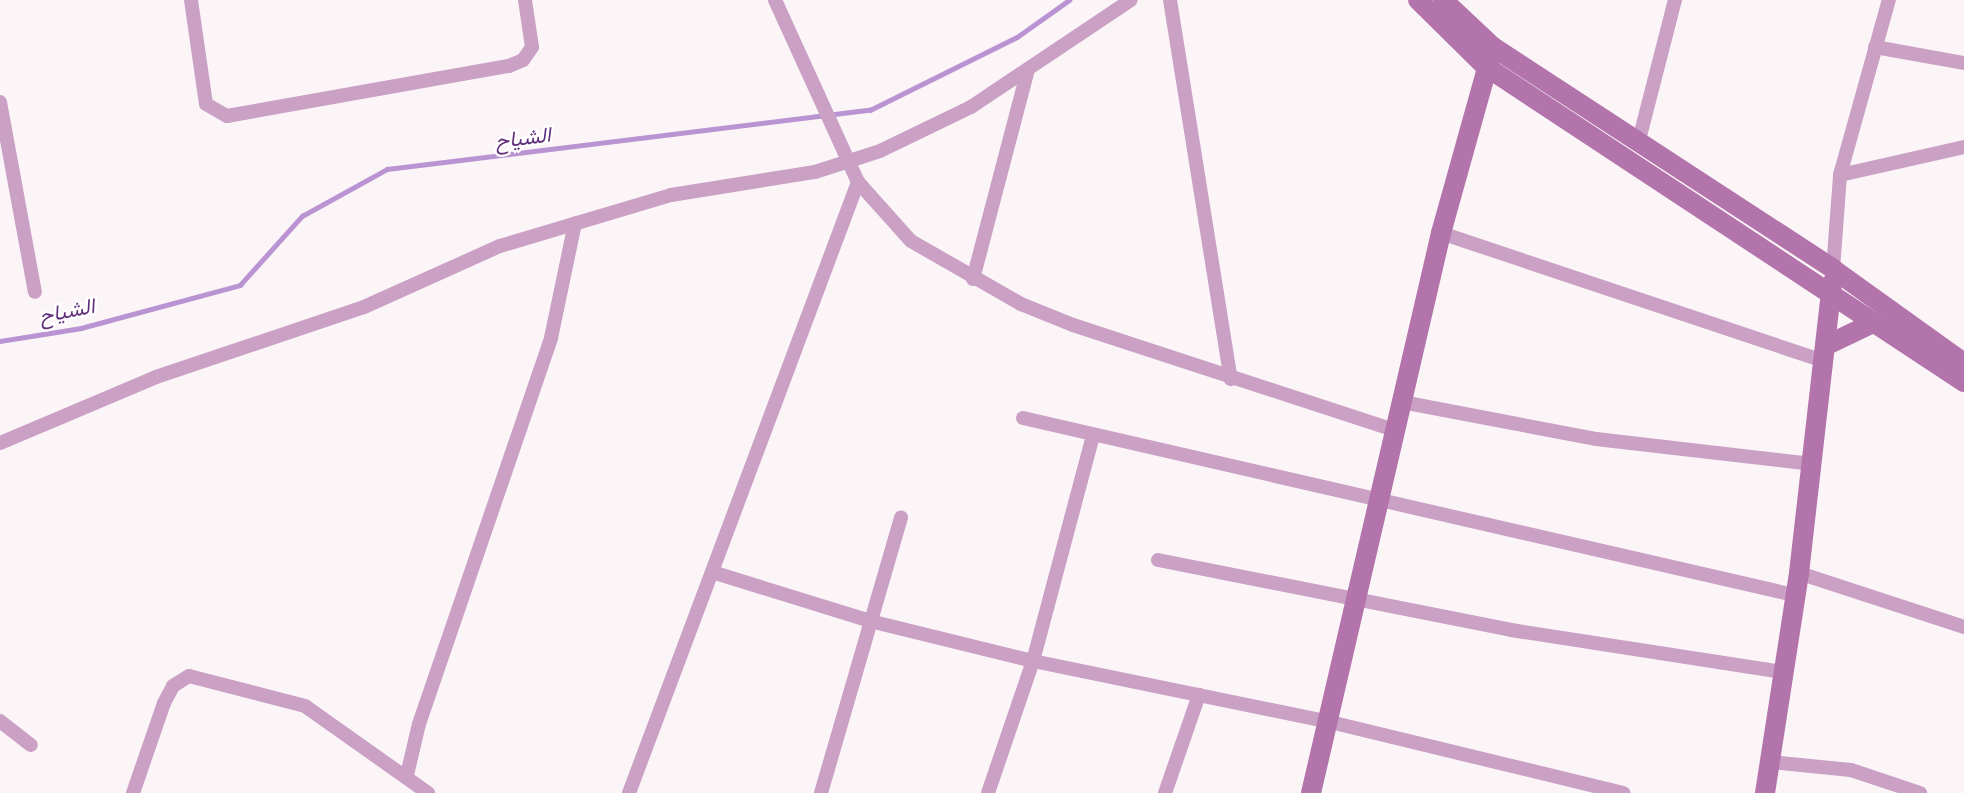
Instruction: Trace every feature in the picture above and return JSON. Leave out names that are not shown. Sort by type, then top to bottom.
[{"type":"main road","points":[[1418,0],[1485,66],[1964,382]]},
{"type":"main road","points":[[1443,0],[1493,47],[1833,269],[1964,363]]},
{"type":"main road","points":[[1311,793],[1441,232],[1485,66],[1493,47]]},
{"type":"main road","points":[[1765,793],[1799,573],[1826,353],[1833,269]]},
{"type":"main road","points":[[1826,353],[1873,323]]},
{"type":"street","points":[[191,0],[206,104],[227,116],[509,66],[523,60],[532,47],[525,0]]},
{"type":"street","points":[[775,0],[830,115],[858,182],[911,241],[973,279],[1073,325],[1231,379],[1395,430]]},
{"type":"street","points":[[0,443],[156,377],[364,307],[500,246],[671,195],[772,181],[848,162],[910,139],[1028,73],[1131,0]]},
{"type":"street","points":[[1170,0],[1231,379]]},
{"type":"street","points":[[1639,141],[1675,0]]},
{"type":"street","points":[[1833,269],[1840,175],[1889,0]]},
{"type":"street","points":[[1875,47],[1964,63]]},
{"type":"street","points":[[973,279],[1028,73]]},
{"type":"street","points":[[0,102],[35,292]]},
{"type":"street","points":[[1840,175],[1964,147]]},
{"type":"street","points":[[629,793],[858,182]]},
{"type":"street","points":[[407,775],[419,724],[551,338],[575,223]]},
{"type":"street","points":[[1441,232],[1826,353]]},
{"type":"street","points":[[1402,402],[1596,438],[1811,464]]},
{"type":"street","points":[[1023,418],[1378,502],[1794,595]]},
{"type":"street","points":[[988,793],[1033,661],[1093,436]]},
{"type":"street","points":[[821,793],[874,622],[900,517]]},
{"type":"street","points":[[1158,560],[1511,630],[1783,672]]},
{"type":"street","points":[[712,572],[874,622],[1033,661],[1326,721],[1623,793]]},
{"type":"street","points":[[1799,573],[1964,627]]},
{"type":"street","points":[[133,793],[164,703],[173,686],[189,676],[305,706],[407,775],[428,793]]},
{"type":"street","points":[[1165,793],[1199,695]]},
{"type":"street","points":[[0,721],[31,745]]},
{"type":"street","points":[[1771,762],[1851,770],[1920,793]]},
{"type":"waterway","name":"الشياح","points":[[0,341],[81,328],[240,285],[302,216],[387,169],[870,110],[1017,37],[1069,0]]}]
